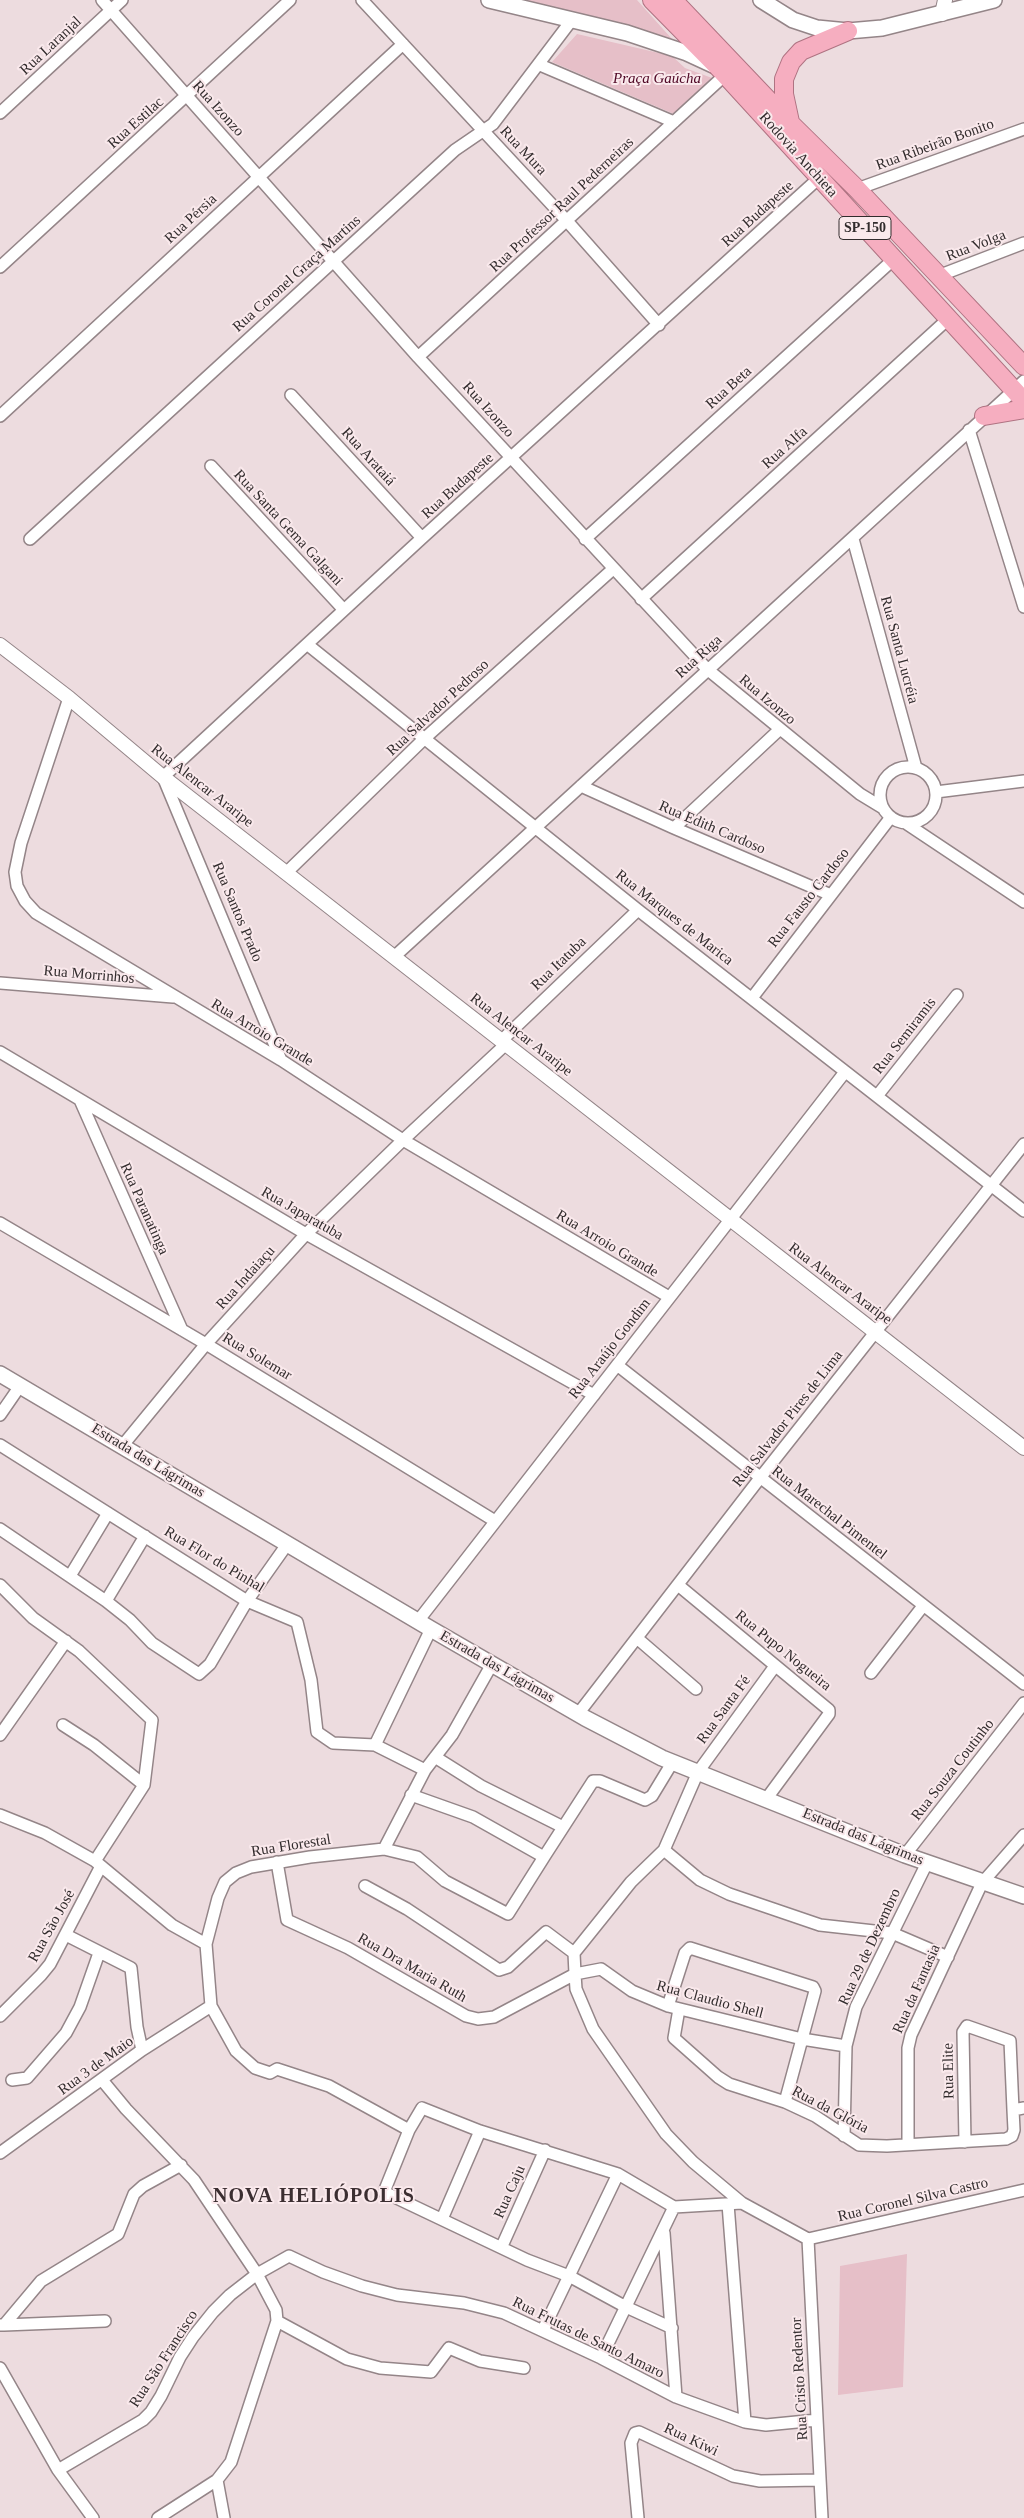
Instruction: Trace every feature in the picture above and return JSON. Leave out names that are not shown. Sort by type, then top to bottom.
[{"type":"highway","name":"Rodovia Anchieta","points":[[652,0],[721,71],[948,319],[1021,390]]},
{"type":"highway","name":"Rodovia Anchieta","points":[[673,0],[790,123],[857,189],[1024,366]]},
{"type":"highway","points":[[790,123],[784,94],[784,79],[791,62],[801,51],[848,32]]},
{"type":"highway","points":[[984,416],[1024,409]]},
{"type":"main road","points":[[489,0],[656,42],[721,71]]},
{"type":"main road","points":[[761,0],[793,20],[818,28],[848,32],[882,28],[943,7],[994,0]]},
{"type":"main road","name":"Estrada das Lágrimas","points":[[0,1374],[578,1714],[672,1763],[767,1798],[905,1855],[1024,1896]]},
{"type":"street","name":"Rua Izonzo","points":[[102,0],[186,97],[418,356],[707,669],[779,730],[860,794],[887,812]]},
{"type":"street","name":"Rua Laranjal","points":[[1,110],[122,0]]},
{"type":"street","name":"Rua Estilac","points":[[0,267],[290,0]]},
{"type":"street","name":"Rua Mura","points":[[362,0],[567,221],[660,325]]},
{"type":"street","name":"Rua Coronel Graça Martins","points":[[30,539],[455,150],[497,120],[540,65],[571,20]]},
{"type":"street","name":"Rua Pérsia","points":[[0,416],[403,44]]},
{"type":"street","points":[[540,65],[674,122]]},
{"type":"street","name":"Rua Professor Raul Pederneiras","points":[[418,356],[674,122],[721,71]]},
{"type":"street","name":"Rua Ribeirão Bonito","points":[[857,189],[1024,128]]},
{"type":"street","name":"Rua Budapeste","points":[[164,777],[422,538],[660,325],[819,178]]},
{"type":"street","name":"Rua Volga","points":[[938,276],[1024,244]]},
{"type":"street","name":"Rua Beta","points":[[585,539],[894,259]]},
{"type":"street","name":"Rua Alfa","points":[[641,599],[948,319]]},
{"type":"street","name":"Rua Riga","points":[[395,956],[707,669],[853,539],[984,416],[1021,390]]},
{"type":"street","name":"Rua Arataiá","points":[[291,395],[422,538]]},
{"type":"street","points":[[969,430],[1024,608]]},
{"type":"street","name":"Rua Santa Gema Galgani","points":[[211,466],[344,610]]},
{"type":"street","name":"Rua Santa Lucréia","points":[[853,539],[916,768]]},
{"type":"street","name":"Rua Salvador Pedroso","points":[[286,873],[425,738],[613,569]]},
{"type":"street","name":"Rua Marques de Marica","points":[[308,644],[638,910],[1024,1211]]},
{"type":"street","name":"Rua Alencar Araripe","points":[[0,645],[69,698],[164,777],[286,873],[395,956],[731,1221],[876,1331],[1024,1448]]},
{"type":"street","name":"Rua Arroio Grande","points":[[69,698],[21,843],[15,872],[17,886],[24,901],[36,912],[175,998],[281,1060],[403,1140],[669,1297]]},
{"type":"street","points":[[674,828],[779,730]]},
{"type":"street","points":[[907,824],[917,822],[932,810],[936,792],[930,777],[916,768],[905,768],[895,771],[887,778],[881,793],[887,812],[898,822],[907,824],[1024,902]]},
{"type":"street","name":"Rua Santos Prado","points":[[164,777],[281,1060]]},
{"type":"street","points":[[936,792],[1024,781]]},
{"type":"street","name":"Rua Edith Cardoso","points":[[581,786],[831,895]]},
{"type":"street","name":"Rua Fausto Cardoso","points":[[752,998],[831,895],[887,812]]},
{"type":"street","name":"Rua Itatuba","points":[[403,1140],[638,910]]},
{"type":"street","name":"Rua Morrinhos","points":[[0,983],[175,998]]},
{"type":"street","name":"Rua Semiramis","points":[[877,1096],[956,995]]},
{"type":"street","name":"Rua Japaratuba","points":[[0,1052],[306,1234],[594,1395]]},
{"type":"street","name":"Rua Araújo Gondim","points":[[375,1745],[425,1625],[496,1521],[845,1072]]},
{"type":"street","name":"Rua Paranatinga","points":[[80,1100],[182,1330]]},
{"type":"street","name":"Rua Indaiaçu","points":[[123,1446],[206,1344],[306,1234],[403,1140]]},
{"type":"street","name":"Rua Salvador Pires de Lima","points":[[578,1714],[638,1639],[760,1478],[1024,1144]]},
{"type":"street","name":"Rua Solemar","points":[[0,1223],[206,1344],[496,1521]]},
{"type":"street","name":"Rua Marechal Pimentel","points":[[617,1365],[1024,1684]]},
{"type":"street","points":[[0,1415],[20,1386]]},
{"type":"street","name":"Rua Flor do Pinhal","points":[[0,1444],[247,1600],[297,1622],[311,1680],[317,1732],[333,1743],[375,1745],[425,1770]]},
{"type":"street","points":[[70,1576],[108,1513]]},
{"type":"street","points":[[0,1528],[106,1601],[152,1643],[199,1674],[210,1664],[247,1600],[288,1544]]},
{"type":"street","points":[[106,1601],[146,1536]]},
{"type":"street","name":"Rua Pupo Nogueira","points":[[678,1585],[774,1666],[826,1705],[830,1712],[767,1798]]},
{"type":"street","points":[[1,1591],[33,1618],[79,1650],[152,1720],[144,1785]]},
{"type":"street","points":[[871,1673],[923,1606]]},
{"type":"street","points":[[638,1639],[696,1689]]},
{"type":"street","points":[[0,1735],[66,1641]]},
{"type":"street","points":[[384,1849],[425,1770],[452,1735],[492,1664]]},
{"type":"street","name":"Rua Santa Fé","points":[[664,1850],[698,1772],[774,1666]]},
{"type":"street","name":"Rua Souza Coutinho","points":[[905,1855],[1024,1703]]},
{"type":"street","points":[[63,1725],[94,1745],[144,1785]]},
{"type":"street","points":[[435,1757],[480,1786],[563,1827]]},
{"type":"street","points":[[411,1795],[473,1817],[544,1857],[593,1781],[600,1780],[645,1800],[652,1796],[672,1763]]},
{"type":"street","name":"Rua São José","points":[[0,2016],[41,1976],[66,1935],[98,1863],[144,1785]]},
{"type":"street","points":[[0,1815],[44,1833],[98,1863],[172,1925],[206,1944]]},
{"type":"street","name":"Rua da Fantasia","points":[[908,2144],[908,2048],[911,2035],[982,1883],[1024,1835]]},
{"type":"street","name":"Rua Florestal","points":[[408,2130],[329,2086],[277,2069],[270,2072],[256,2068],[244,2060],[227,2038],[211,2006],[206,1944],[213,1910],[230,1877],[251,1867],[384,1849],[417,1857],[445,1881],[508,1914],[544,1857]]},
{"type":"street","points":[[808,2239],[742,2202],[693,2162],[657,2121],[592,2029],[576,1989],[574,1953],[631,1882],[664,1850],[714,1887],[802,1921],[820,1925],[892,1932],[948,1958]]},
{"type":"street","name":"Rua Dra Maria Ruth","points":[[277,1862],[287,1920],[348,1948],[466,2016],[478,2019],[494,2017],[575,1974]]},
{"type":"street","name":"Rua 29 de Dezembro","points":[[844,2136],[846,2046],[856,2007],[927,1863]]},
{"type":"street","points":[[365,1886],[407,1909],[499,1970],[508,1967],[546,1932],[574,1953]]},
{"type":"street","points":[[66,1935],[99,1953],[123,1962],[133,1972],[134,2010],[142,2050]]},
{"type":"street","points":[[674,2008],[685,1953],[692,1948],[813,1987],[815,1991],[786,2102]]},
{"type":"street","points":[[12,2080],[28,2078],[66,2033],[80,2007],[99,1953]]},
{"type":"street","name":"Rua Claudio Shell","points":[[575,1974],[600,1969],[632,1991],[674,2008],[802,2039],[846,2046]]},
{"type":"street","name":"Rua 3 de Maio","points":[[0,2153],[142,2050],[211,2006]]},
{"type":"street","name":"Rua da Glória","points":[[674,2008],[674,2038],[718,2077],[730,2084],[786,2102],[814,2116],[858,2144],[867,2146],[1010,2138],[1014,2130],[1018,2109]]},
{"type":"street","name":"Rua Elite","points":[[965,2142],[963,2032],[967,2026],[1010,2041],[1018,2109]]},
{"type":"street","points":[[102,2080],[126,2109],[181,2165],[209,2200],[272,2300],[277,2321],[235,2451],[228,2466],[217,2480],[158,2518]]},
{"type":"street","points":[[672,2328],[626,2307],[568,2276],[527,2260],[502,2246],[384,2192],[408,2130],[422,2108],[480,2131],[618,2174],[674,2208],[742,2202]]},
{"type":"street","points":[[442,2219],[480,2131]]},
{"type":"street","name":"Rua Caju","points":[[502,2246],[545,2150]]},
{"type":"street","points":[[2,2325],[42,2281],[118,2234],[128,2205],[143,2186],[181,2165]]},
{"type":"street","points":[[543,2330],[618,2174]]},
{"type":"street","name":"Rua Coronel Silva Castro","points":[[808,2239],[1024,2190]]},
{"type":"street","points":[[728,2204],[745,2422]]},
{"type":"street","points":[[601,2358],[664,2233],[674,2208]]},
{"type":"street","points":[[664,2233],[676,2397]]},
{"type":"street","name":"Rua Cristo Redentor","points":[[808,2239],[822,2518]]},
{"type":"street","name":"Rua São Francisco","points":[[58,2470],[135,2426],[152,2412],[193,2337],[230,2295],[257,2274],[289,2256]]},
{"type":"street","name":"Rua Frutas de Santo Amaro","points":[[289,2256],[323,2272],[362,2286],[397,2295],[464,2303],[504,2313],[601,2358],[676,2397],[745,2422],[766,2425],[817,2420]]},
{"type":"street","points":[[2,2325],[105,2321]]},
{"type":"street","points":[[277,2321],[347,2358],[380,2368],[432,2372],[449,2348],[480,2361],[524,2368]]},
{"type":"street","points":[[0,2368],[58,2470],[93,2518]]},
{"type":"street","name":"Rua Kiwi","points":[[638,2518],[631,2443],[635,2433],[639,2432],[733,2476],[760,2481],[820,2480]]},
{"type":"street","points":[[217,2480],[224,2518]]},
{"type":"green space","points":[[507,0],[637,0],[672,39]]},
{"type":"green space","name":"Praça Gaúcha","points":[[577,34],[672,56],[685,68],[712,78],[674,114],[552,62]]},
{"type":"green space","points":[[907,2254],[903,2387],[838,2395],[840,2266]]},
{"type":"district","name":"NOVA HELIÓPOLIS","points":[[314,2197]]}]
